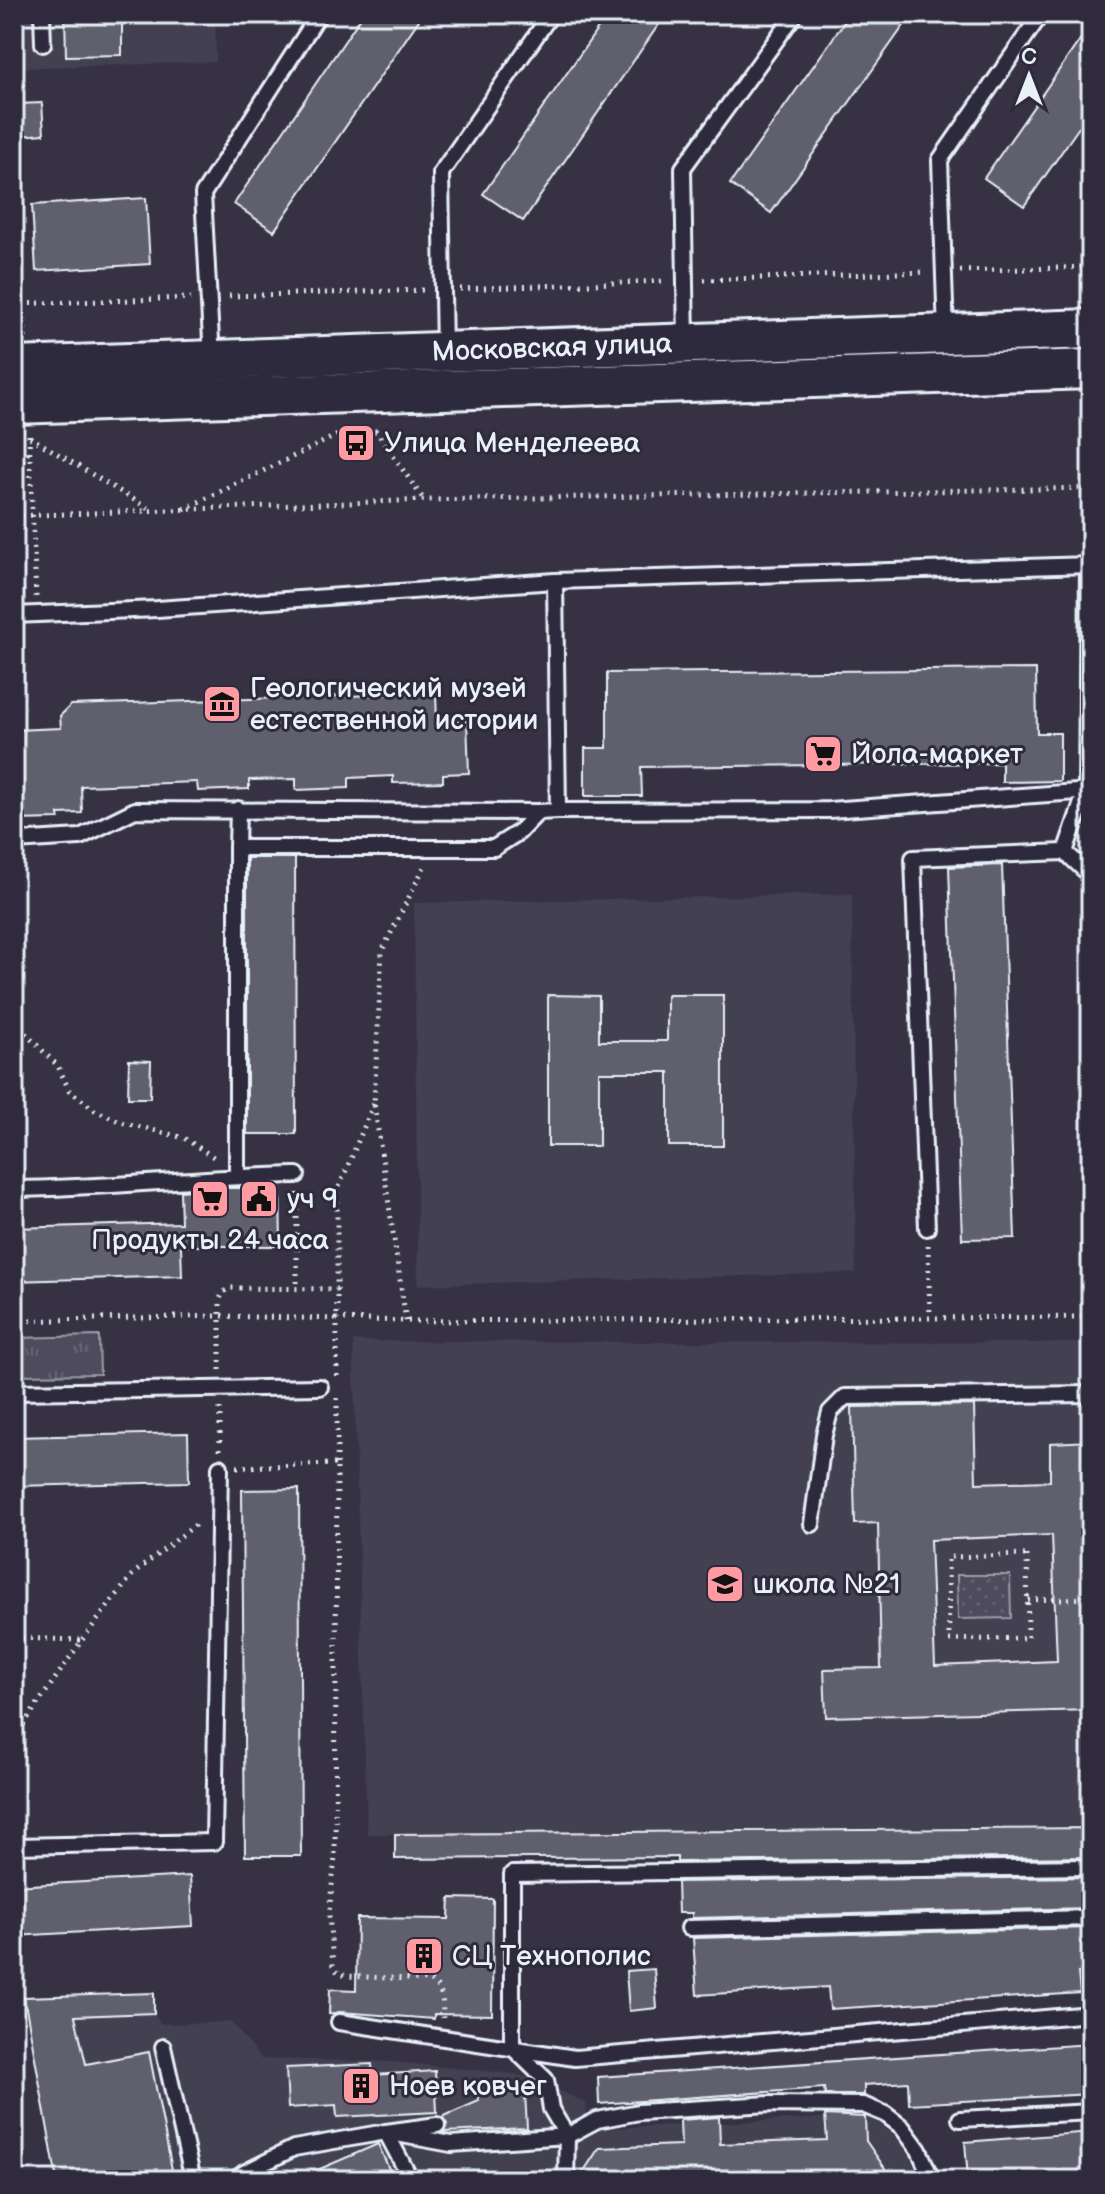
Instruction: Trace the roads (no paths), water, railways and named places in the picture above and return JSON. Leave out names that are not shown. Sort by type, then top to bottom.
[{"type":"main road","name":"Московская улица","points":[[20,355],[212,360],[1091,329]]},
{"type":"main road","name":"Московская улица","points":[[24,421],[1091,369]]},
{"type":"lane","points":[[42,14],[43,44]]},
{"type":"lane","points":[[212,360],[203,194],[319,14]]},
{"type":"lane","points":[[444,352],[441,173],[551,14]]},
{"type":"lane","points":[[686,343],[683,168],[795,14]]},
{"type":"lane","points":[[946,334],[940,160],[1041,14]]},
{"type":"lane","points":[[14,615],[173,608],[555,581],[1090,565],[1089,791],[1065,852]]},
{"type":"lane","points":[[555,581],[558,811]]},
{"type":"lane","points":[[14,841],[80,837],[135,810],[829,810],[1089,791]]},
{"type":"lane","points":[[237,1176],[238,809]]},
{"type":"lane","points":[[237,848],[494,848],[519,832],[538,812]]},
{"type":"lane","points":[[927,1228],[913,858],[1065,852],[1091,876]]},
{"type":"lane","points":[[14,1189],[94,1188],[237,1176],[297,1175]]},
{"type":"lane","points":[[14,1392],[320,1387]]},
{"type":"lane","points":[[812,1524],[824,1435],[830,1412],[845,1397],[1091,1394]]},
{"type":"lane","points":[[14,1846],[214,1842],[220,1467]]},
{"type":"lane","points":[[566,2180],[567,2136],[551,2109],[546,2080],[512,2047],[512,1874],[1091,1867]]},
{"type":"lane","points":[[689,1928],[1091,1918]]},
{"type":"lane","points":[[339,2022],[575,2058],[1091,2014]]},
{"type":"lane","points":[[163,2047],[193,2180]]},
{"type":"lane","points":[[386,2132],[451,2144],[567,2136],[597,2120],[639,2112],[769,2104],[863,2105],[885,2114],[902,2127],[919,2150],[932,2180]]},
{"type":"lane","points":[[960,2119],[1091,2112]]},
{"type":"lane","points":[[235,2180],[294,2148],[437,2125]]},
{"type":"lane","points":[[386,2132],[411,2180]]},
{"type":"place","name":"Улица Менделеева","points":[[356,443]]},
{"type":"place","name":"Геологический музей естественной истории","points":[[222,704]]},
{"type":"place","name":"Йола-маркет","points":[[823,754]]},
{"type":"place","name":"Продукты 24 часа","points":[[210,1199]]},
{"type":"place","name":"уч 9","points":[[259,1199]]},
{"type":"place","name":"школа №21","points":[[725,1584]]},
{"type":"place","name":"СЦ Технополис","points":[[424,1956]]},
{"type":"place","name":"Ноев ковчег","points":[[361,2086]]}]
